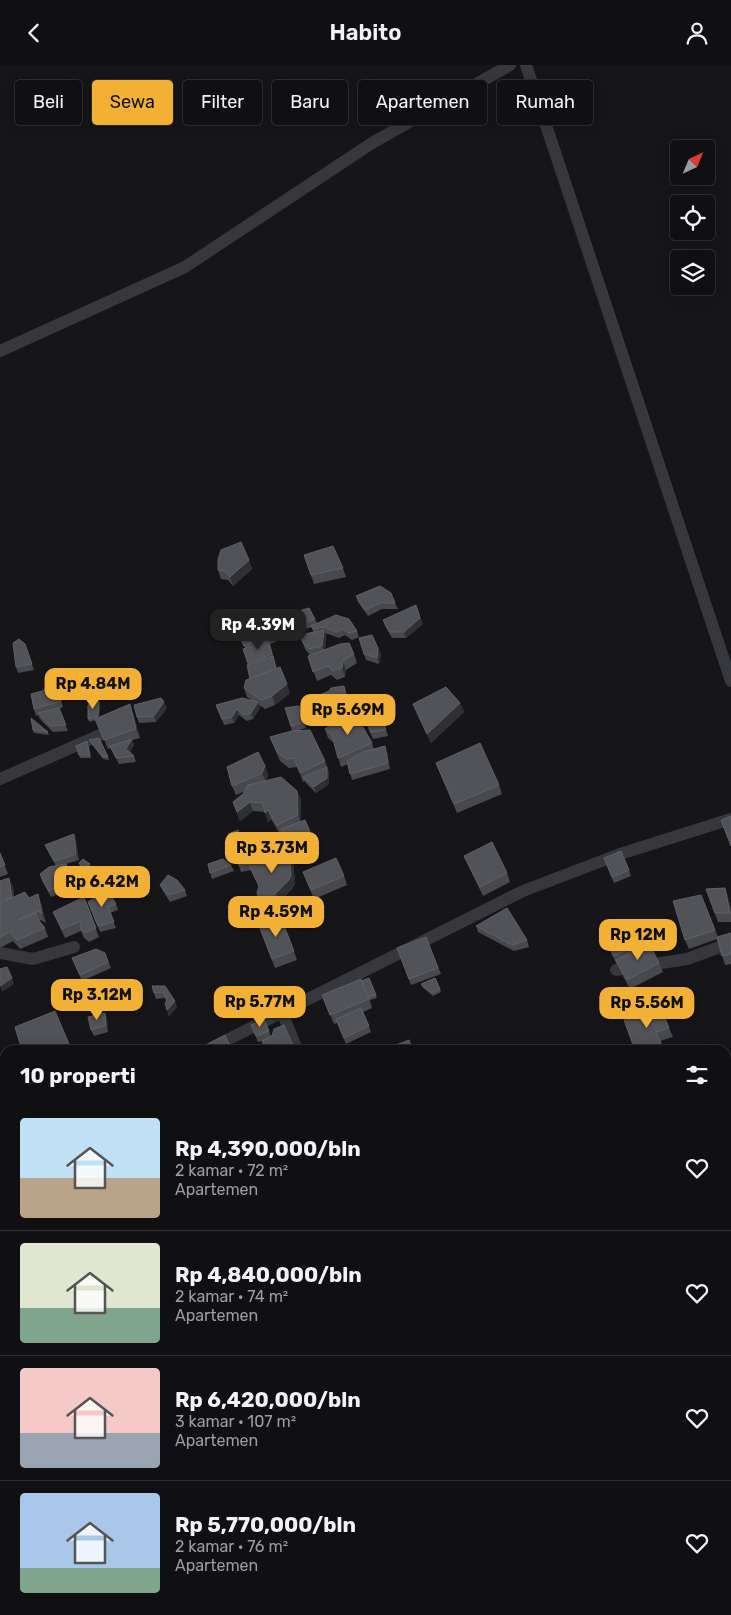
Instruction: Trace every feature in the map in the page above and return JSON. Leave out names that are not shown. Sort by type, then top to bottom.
[{"type":"street","points":[[0,351],[185,267],[372,143],[510,65]]},
{"type":"street","points":[[526,65],[731,681]]},
{"type":"street","points":[[0,779],[100,735]]},
{"type":"street","points":[[217,1045],[523,891],[620,854],[731,819]]},
{"type":"street","points":[[616,970],[687,959],[731,943]]},
{"type":"street","points":[[0,953],[33,959],[74,947]]},
{"type":"street","points":[[282,1012],[295,1045]]},
{"type":"building","points":[[241,542],[249,560],[230,577],[224,571],[218,570],[218,559],[221,550]]},
{"type":"building","points":[[333,546],[343,568],[311,575],[304,555]]},
{"type":"building","points":[[380,586],[391,593],[395,603],[380,603],[365,610],[356,596]]},
{"type":"building","points":[[416,605],[420,618],[404,632],[390,632],[383,620]]},
{"type":"building","points":[[309,608],[315,619],[296,625],[292,613]]},
{"type":"building","points":[[336,615],[349,619],[357,631],[349,633],[343,629],[336,632],[324,627],[313,629],[311,626]]},
{"type":"building","points":[[268,621],[276,635],[244,646],[237,632]]},
{"type":"building","points":[[324,630],[322,646],[309,649],[303,643],[300,635]]},
{"type":"building","points":[[372,635],[378,648],[377,658],[364,654],[359,638]]},
{"type":"building","points":[[19,639],[25,644],[32,664],[16,667],[13,643]]},
{"type":"building","points":[[268,640],[272,654],[248,663],[243,649]]},
{"type":"building","points":[[349,643],[354,654],[343,661],[342,668],[333,671],[328,666],[313,672],[308,656],[340,644]]},
{"type":"building","points":[[273,656],[276,669],[250,679],[247,665]]},
{"type":"building","points":[[280,667],[287,684],[272,696],[261,700],[244,688],[246,680]]},
{"type":"building","points":[[344,686],[348,704],[328,709],[316,705],[319,695],[329,691],[331,688]]},
{"type":"building","points":[[57,687],[61,701],[34,709],[31,694]]},
{"type":"building","points":[[446,687],[460,703],[427,734],[413,704]]},
{"type":"building","points":[[161,698],[164,702],[154,716],[137,717],[134,705]]},
{"type":"building","points":[[242,698],[258,702],[251,713],[244,715],[237,709],[232,717],[222,719],[216,705]]},
{"type":"building","points":[[99,701],[98,716],[88,719],[88,705]]},
{"type":"building","points":[[130,704],[136,729],[104,740],[95,719]]},
{"type":"building","points":[[299,706],[304,722],[291,726],[285,708]]},
{"type":"building","points":[[59,708],[66,725],[50,726],[38,713]]},
{"type":"building","points":[[31,718],[48,732],[33,730]]},
{"type":"building","points":[[358,718],[372,743],[338,758],[332,735],[325,729],[335,722]]},
{"type":"building","points":[[383,720],[386,730],[371,732],[366,723]]},
{"type":"building","points":[[310,730],[325,761],[300,773],[294,758],[286,759],[277,752],[270,737],[292,731]]},
{"type":"building","points":[[99,738],[108,757],[102,756],[89,740]]},
{"type":"building","points":[[132,739],[126,749],[134,756],[116,758],[110,746]]},
{"type":"building","points":[[87,741],[90,755],[79,755],[76,746]]},
{"type":"building","points":[[480,743],[499,785],[454,804],[436,763]]},
{"type":"building","points":[[385,746],[388,763],[350,774],[347,761],[363,752]]},
{"type":"building","points":[[258,752],[265,766],[262,773],[232,786],[227,767]]},
{"type":"building","points":[[327,767],[327,778],[314,787],[303,777]]},
{"type":"building","points":[[281,777],[297,791],[298,815],[277,825],[268,810],[265,813],[263,803],[250,802],[237,812],[233,802],[243,794],[248,785]]},
{"type":"building","points":[[731,816],[731,846],[721,820]]},
{"type":"building","points":[[305,820],[311,834],[293,843],[285,839],[281,829]]},
{"type":"building","points":[[238,830],[253,863],[239,866],[228,834]]},
{"type":"building","points":[[74,834],[76,854],[54,861],[45,845]]},
{"type":"building","points":[[492,842],[507,873],[480,887],[464,856]]},
{"type":"building","points":[[289,849],[291,875],[289,880],[276,893],[270,895],[261,906],[257,893],[259,886],[249,865]]},
{"type":"building","points":[[621,851],[629,870],[612,877],[604,858]]},
{"type":"building","points":[[0,853],[5,865],[0,867]]},
{"type":"building","points":[[336,858],[344,876],[311,890],[303,872]]},
{"type":"building","points":[[83,859],[90,864],[82,868],[79,863]]},
{"type":"building","points":[[223,859],[231,865],[210,873],[208,864]]},
{"type":"building","points":[[66,864],[73,881],[49,891],[40,874],[49,867]]},
{"type":"building","points":[[168,875],[177,880],[185,890],[168,895],[160,885]]},
{"type":"building","points":[[9,878],[12,897],[0,901],[0,881]]},
{"type":"building","points":[[725,888],[730,913],[715,913],[706,889]]},
{"type":"building","points":[[107,889],[116,904],[108,907],[114,922],[98,926],[88,902]]},
{"type":"building","points":[[25,892],[29,898],[38,894],[42,914],[38,911],[18,920],[36,913],[37,918],[45,928],[17,940],[10,932],[0,937],[0,903]]},
{"type":"building","points":[[701,895],[715,930],[685,940],[673,901]]},
{"type":"building","points":[[84,897],[96,928],[85,933],[81,929],[81,921],[62,929],[53,912]]},
{"type":"building","points":[[507,908],[527,940],[512,945],[476,926]]},
{"type":"building","points":[[281,918],[294,951],[272,959],[259,926]]},
{"type":"building","points":[[630,920],[641,943],[614,956],[603,933]]},
{"type":"building","points":[[731,933],[731,954],[722,956],[717,937]]},
{"type":"building","points":[[426,937],[438,968],[409,979],[397,948]]},
{"type":"building","points":[[649,943],[659,963],[627,980],[616,960]]},
{"type":"building","points":[[96,949],[105,953],[108,962],[80,975],[72,958]]},
{"type":"building","points":[[7,967],[12,978],[0,986],[0,969]]},
{"type":"building","points":[[369,978],[376,995],[368,997],[361,981]]},
{"type":"building","points":[[435,978],[440,989],[432,993],[421,984]]},
{"type":"building","points":[[361,979],[369,999],[330,1015],[322,995]]},
{"type":"building","points":[[152,986],[165,986],[175,1001],[167,1010],[165,1003],[167,1000],[163,992],[154,993]]},
{"type":"building","points":[[660,1005],[669,1028],[656,1032],[662,1045],[633,1045],[624,1020]]},
{"type":"building","points":[[361,1008],[369,1026],[344,1038],[336,1019]]},
{"type":"building","points":[[55,1011],[69,1044],[20,1045],[15,1027]]},
{"type":"building","points":[[105,1013],[106,1025],[91,1030],[88,1017]]},
{"type":"building","points":[[264,1020],[269,1031],[256,1036],[251,1025]]},
{"type":"building","points":[[284,1025],[293,1045],[264,1045],[262,1041],[272,1036],[274,1029]]},
{"type":"building","points":[[225,1035],[230,1045],[206,1045]]},
{"type":"building","points":[[409,1040],[411,1045],[396,1045]]}]
